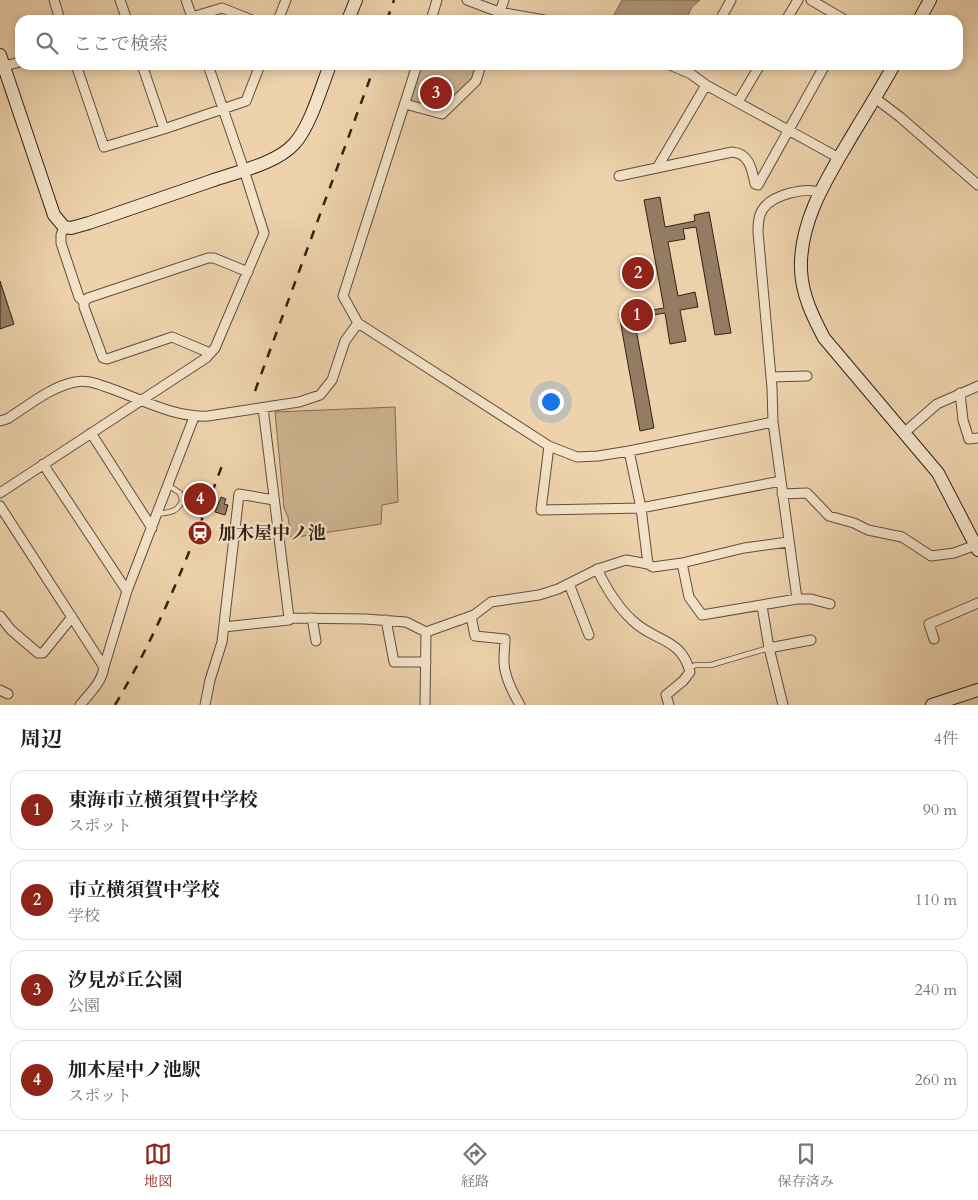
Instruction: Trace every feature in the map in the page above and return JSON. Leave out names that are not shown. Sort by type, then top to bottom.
[{"type":"street","points":[[54,0],[58,15]]},
{"type":"street","points":[[120,0],[124,15]]},
{"type":"street","points":[[186,0],[192,15]]},
{"type":"street","points":[[280,15],[286,0]]},
{"type":"street","points":[[350,15],[356,0]]},
{"type":"street","points":[[432,15],[437,0]]},
{"type":"street","points":[[467,0],[496,15]]},
{"type":"street","points":[[498,15],[504,0]]},
{"type":"street","points":[[723,15],[731,0]]},
{"type":"street","points":[[789,15],[798,0]]},
{"type":"street","points":[[811,0],[837,15]]},
{"type":"street","points":[[922,15],[929,0]]},
{"type":"street","points":[[204,15],[222,8],[240,15]]},
{"type":"street","points":[[15,62],[1,63],[54,215],[64,227],[71,228],[244,170],[276,158],[286,152],[295,144],[304,131],[328,70]]},
{"type":"street","points":[[78,70],[104,147],[246,101],[258,70]]},
{"type":"street","points":[[144,70],[164,129]]},
{"type":"street","points":[[0,493],[215,348],[264,233],[210,70]]},
{"type":"street","points":[[416,70],[343,296],[358,323],[549,446],[577,457],[630,451],[773,422]]},
{"type":"street","points":[[406,104],[442,114],[476,81],[479,70]]},
{"type":"street","points":[[695,70],[706,85],[839,158]]},
{"type":"street","points":[[738,102],[757,70]]},
{"type":"street","points":[[619,176],[737,152],[746,159],[752,170],[755,184],[758,184],[822,70]]},
{"type":"street","points":[[782,494],[807,493],[829,516],[854,523],[868,530],[902,537],[931,556],[977,547],[938,472],[824,338],[813,318],[804,294],[801,253],[809,221],[839,158],[891,70]]},
{"type":"street","points":[[658,168],[706,85]]},
{"type":"street","points":[[875,98],[900,117],[978,185]]},
{"type":"street","points":[[797,599],[773,422],[771,377],[758,232],[762,210],[778,197],[802,191],[814,190],[821,193]]},
{"type":"street","points":[[64,227],[61,243],[79,297],[84,302],[86,315],[103,358],[107,359],[172,337],[210,353]]},
{"type":"street","points":[[84,302],[88,298],[211,257],[248,272]]},
{"type":"street","points":[[0,421],[7,419],[54,390],[76,382],[95,383],[167,410],[194,417],[299,402],[320,395],[332,380],[345,341],[358,323]]},
{"type":"street","points":[[771,377],[807,376]]},
{"type":"street","points":[[905,432],[937,404],[978,386]]},
{"type":"street","points":[[960,393],[964,420],[970,439],[978,438]]},
{"type":"street","points":[[264,408],[289,618],[406,622],[426,632],[471,616],[491,602],[539,595],[558,589],[597,570],[626,560],[648,564],[653,567],[682,563],[744,548],[788,542]]},
{"type":"street","points":[[80,705],[99,682],[103,674],[127,591],[194,417]]},
{"type":"street","points":[[91,432],[152,528]]},
{"type":"street","points":[[549,446],[541,510],[641,508],[780,481]]},
{"type":"street","points":[[630,451],[641,508],[648,564]]},
{"type":"street","points":[[43,464],[127,591]]},
{"type":"street","points":[[205,705],[210,680],[222,642],[239,494],[274,500]]},
{"type":"street","points":[[0,506],[104,666]]},
{"type":"street","points":[[682,563],[690,597],[702,615],[797,599],[811,598],[830,604]]},
{"type":"street","points":[[597,570],[609,592],[632,620],[654,636],[676,646],[684,655],[690,672],[666,695],[669,705]]},
{"type":"street","points":[[569,584],[589,635]]},
{"type":"street","points":[[934,639],[929,624],[978,603]]},
{"type":"street","points":[[762,606],[768,648],[783,705]]},
{"type":"street","points":[[0,616],[11,630],[38,654],[43,653],[72,617]]},
{"type":"street","points":[[471,616],[475,636],[505,639],[505,670],[513,693],[520,705]]},
{"type":"street","points":[[312,618],[316,641]]},
{"type":"street","points":[[224,627],[289,620]]},
{"type":"street","points":[[386,620],[394,662],[426,662]]},
{"type":"street","points":[[425,705],[426,632]]},
{"type":"street","points":[[768,648],[811,640]]},
{"type":"street","points":[[932,705],[978,690]]},
{"type":"lane","points":[[157,515],[178,509],[182,501],[180,493],[168,485]]},
{"type":"lane","points":[[689,668],[696,665],[711,665],[768,648]]},
{"type":"shaded area","points":[[622,0],[700,0],[692,7],[688,15],[614,15]]},
{"type":"shaded area","points":[[415,70],[479,70],[476,81],[442,114],[405,104]]},
{"type":"shaded area","points":[[395,407],[398,502],[382,505],[381,524],[291,538],[288,517],[284,508],[275,412]]},
{"type":"building","points":[[660,197],[665,227],[695,221],[694,215],[709,212],[731,333],[715,335],[696,227],[683,229],[685,239],[668,242],[678,296],[695,292],[698,307],[680,310],[686,341],[670,344],[665,313],[647,316],[649,326],[636,329],[654,428],[640,431],[619,314],[664,308],[644,200]]},
{"type":"building","points":[[0,281],[14,324],[0,329]]},
{"type":"building","points":[[203,490],[208,492],[202,508],[193,504],[197,493],[201,494]]},
{"type":"building","points":[[221,497],[226,499],[224,504],[228,505],[225,515],[215,512]]},
{"type":"railway","points":[[389,15],[394,0]]},
{"type":"railway","points":[[255,391],[373,70]]},
{"type":"railway","points":[[115,705],[162,616],[224,460]]},
{"type":"place","name":"汐見が丘公園","points":[[436,93]]},
{"type":"place","name":"市立横須賀中学校","points":[[638,273]]},
{"type":"place","name":"東海市立横須賀中学校","points":[[637,315]]},
{"type":"place","name":"加木屋中ノ池駅","points":[[200,499]]},
{"type":"place","name":"加木屋中ノ池","points":[[200,533]]}]
